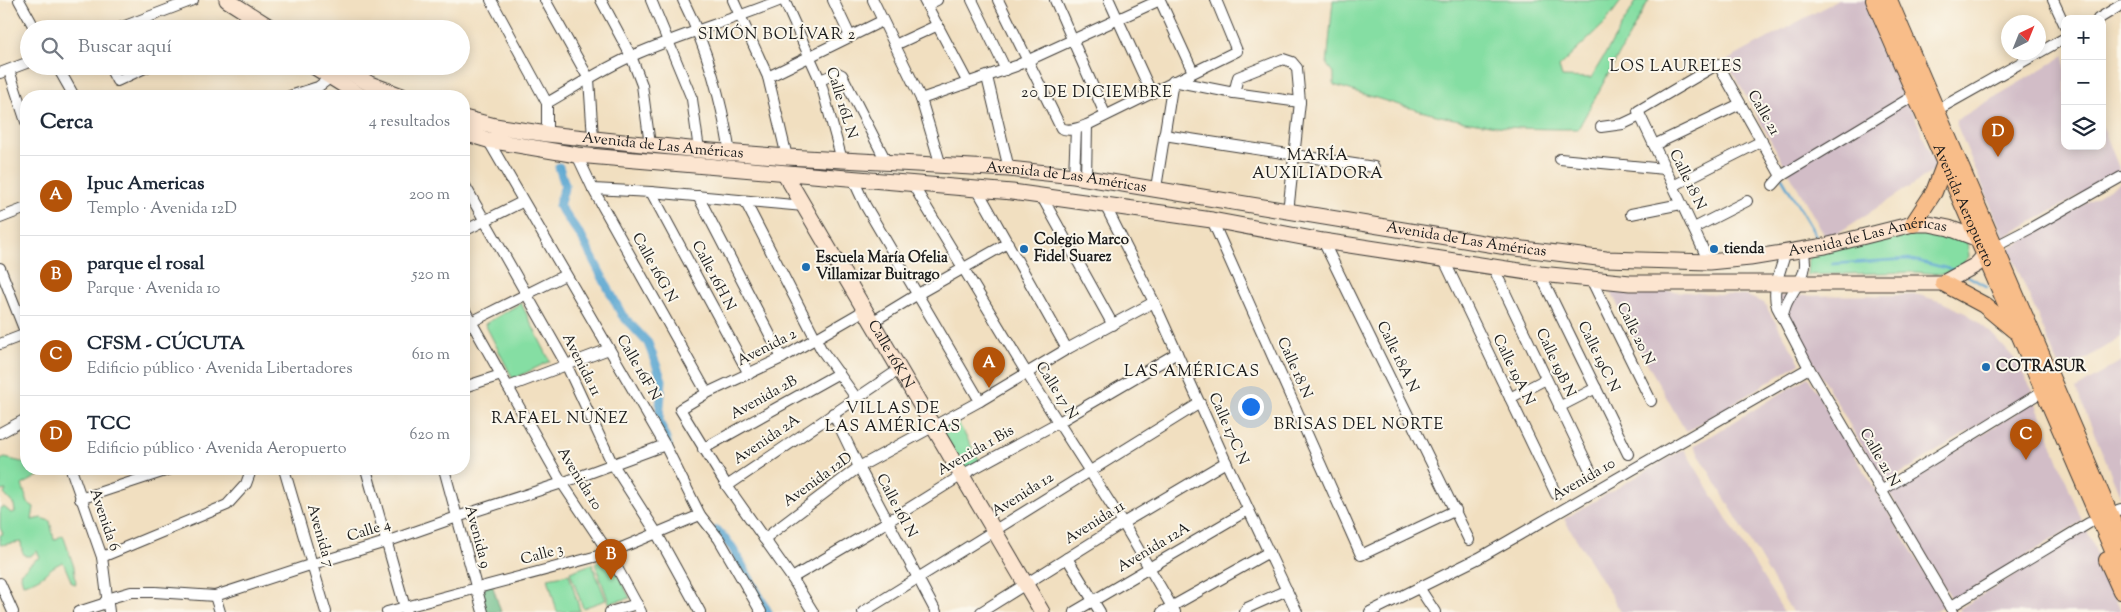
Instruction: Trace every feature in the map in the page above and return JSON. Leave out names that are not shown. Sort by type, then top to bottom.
[{"type":"main road","points":[[215,0],[244,20]]},
{"type":"main road","points":[[227,0],[259,20]]},
{"type":"main road","name":"Avenida Aeropuerto","points":[[1874,0],[1977,238],[2058,410]]},
{"type":"main road","name":"Avenida Aeropuerto","points":[[1889,0],[1936,110],[1985,255],[2043,391],[2058,410]]},
{"type":"main road","points":[[336,75],[343,90]]},
{"type":"main road","points":[[343,75],[386,90]]},
{"type":"main road","name":"Avenida de Las Américas","points":[[470,120],[495,126],[551,135],[730,153],[1009,169],[1080,177],[1156,188],[1288,212],[1566,255],[1606,259],[1709,262],[1785,254],[1913,224],[1930,224],[1949,228],[1977,238]]},
{"type":"main road","points":[[551,135],[560,144],[556,152]]},
{"type":"main road","name":"Avenida de Las Américas","points":[[473,138],[577,155],[1012,192],[1212,220],[1323,241],[1591,280],[1630,282],[1801,282],[1948,280],[1985,255]]},
{"type":"main road","points":[[577,155],[573,146],[586,138]]},
{"type":"main road","points":[[1913,224],[1924,210],[1934,192],[1945,163]]},
{"type":"main road","points":[[970,167],[976,169],[982,179],[977,189]]},
{"type":"main road","points":[[1009,169],[1006,174],[1006,184],[1012,192]]},
{"type":"main road","name":"Calle 16K N","points":[[786,174],[1042,612]]},
{"type":"main road","points":[[1948,280],[1984,305],[2018,334]]},
{"type":"main road","points":[[2058,410],[2084,428],[2120,512]]},
{"type":"main road","points":[[2058,410],[2056,438],[2089,523],[2121,590]]},
{"type":"main road","points":[[2058,410],[2121,540]]},
{"type":"main road","points":[[2058,410],[2121,569]]},
{"type":"street","points":[[19,0],[30,20]]},
{"type":"street","points":[[141,20],[193,0]]},
{"type":"street","points":[[491,0],[547,104],[551,135]]},
{"type":"street","points":[[545,0],[589,79],[586,138]]},
{"type":"street","points":[[601,0],[631,56],[642,85],[650,145]]},
{"type":"street","points":[[650,0],[692,99],[699,150]]},
{"type":"street","points":[[683,0],[699,31],[719,92],[730,153]]},
{"type":"street","points":[[733,0],[768,77],[787,157]]},
{"type":"street","points":[[547,104],[631,56],[668,41],[741,17],[782,0]]},
{"type":"street","name":"Calle 16L N","points":[[782,0],[820,80],[842,160]]},
{"type":"street","points":[[833,0],[850,36]]},
{"type":"street","points":[[873,0],[921,99],[941,166]]},
{"type":"street","points":[[937,0],[925,2],[967,81]]},
{"type":"street","points":[[972,0],[1064,130],[1076,129],[1087,125],[1105,114],[1236,51],[1216,0]]},
{"type":"street","points":[[998,0],[1017,65]]},
{"type":"street","points":[[1055,0],[1105,114]]},
{"type":"street","points":[[1109,0],[1151,92]]},
{"type":"street","points":[[921,99],[967,81],[987,77],[1017,65],[1160,0],[1193,72]]},
{"type":"street","points":[[2053,0],[2061,17]]},
{"type":"street","points":[[2105,15],[2121,5]]},
{"type":"street","points":[[768,77],[882,21]]},
{"type":"street","points":[[895,45],[938,25]]},
{"type":"street","points":[[1936,110],[2061,40]]},
{"type":"street","points":[[1234,93],[1238,77],[1283,59],[1292,62],[1297,68],[1300,102],[1288,212]]},
{"type":"street","name":"Calle 21","points":[[1639,114],[1718,64],[1782,176]]},
{"type":"street","points":[[20,65],[5,71],[20,107]]},
{"type":"street","points":[[820,80],[838,73],[842,75],[887,163]]},
{"type":"street","points":[[62,75],[71,90]]},
{"type":"street","points":[[114,75],[117,82],[131,75]]},
{"type":"street","points":[[311,90],[318,88],[331,75]]},
{"type":"street","points":[[987,77],[1009,169]]},
{"type":"street","points":[[1173,81],[1234,93],[1300,102]]},
{"type":"street","points":[[1156,188],[1173,81]]},
{"type":"street","points":[[1772,185],[1782,176],[1915,95]]},
{"type":"street","points":[[1654,145],[1740,104]]},
{"type":"street","points":[[1601,127],[1623,124],[1639,114]]},
{"type":"street","name":"Calle 18 N","points":[[1639,114],[1709,262]]},
{"type":"street","points":[[1080,177],[1087,125]]},
{"type":"street","points":[[1076,129],[1080,177]]},
{"type":"street","points":[[1164,135],[1374,167]]},
{"type":"street","name":"Calle 16F N","points":[[473,138],[522,202],[665,445],[700,515],[719,539],[761,612]]},
{"type":"street","points":[[1673,186],[1762,141]]},
{"type":"street","name":"Calle 16G N","points":[[577,155],[593,189],[707,394]]},
{"type":"street","points":[[1560,159],[1665,168]]},
{"type":"street","points":[[1985,255],[2002,243],[2121,177]]},
{"type":"street","points":[[853,179],[865,205],[980,401]]},
{"type":"street","name":"Calle 17 N","points":[[913,185],[1026,372],[1089,472],[1124,523],[1149,569],[1174,609]]},
{"type":"street","points":[[593,189],[651,192],[804,206]]},
{"type":"street","points":[[977,189],[1067,349]]},
{"type":"street","name":"Calle 16H N","points":[[651,192],[750,374]]},
{"type":"street","name":"Avenida 11","points":[[470,195],[566,364],[612,463],[656,532],[700,612]]},
{"type":"street","points":[[698,196],[782,358]]},
{"type":"street","points":[[1042,197],[1112,324]]},
{"type":"street","points":[[745,200],[820,349],[857,399]]},
{"type":"street","points":[[1694,228],[1747,201]]},
{"type":"street","points":[[470,228],[522,202]]},
{"type":"street","name":"Calle 17C N","points":[[1105,204],[1154,302],[1248,510],[1297,612]]},
{"type":"street","points":[[1631,214],[1681,204]]},
{"type":"street","points":[[0,218],[20,210]]},
{"type":"street","name":"Calle 18 N","points":[[1212,220],[1361,555],[1456,510]]},
{"type":"street","name":"Calle 18A N","points":[[1323,241],[1470,540]]},
{"type":"street","name":"Avenida 2","points":[[703,449],[680,409],[782,358],[816,338],[918,294],[1008,243]]},
{"type":"street","points":[[1782,318],[1789,298],[1801,282],[1806,264],[1803,251]]},
{"type":"street","name":"Calle 21 N","points":[[1785,254],[1774,299],[1782,318],[1809,368],[1952,610]]},
{"type":"street","name":"Calle 19A N","points":[[1442,258],[1556,494]]},
{"type":"street","name":"Calle 19B N","points":[[1492,265],[1592,474]]},
{"type":"street","points":[[0,268],[20,319]]},
{"type":"street","name":"Calle 19C N","points":[[1540,274],[1628,454]]},
{"type":"street","points":[[471,322],[565,275]]},
{"type":"street","name":"Calle 20 N","points":[[1591,280],[1651,401]]},
{"type":"street","name":"Avenida 12D","points":[[764,539],[859,467],[934,427],[1026,372],[1154,302]]},
{"type":"street","name":"Avenida 10","points":[[471,322],[562,483],[609,553],[639,608]]},
{"type":"street","points":[[0,344],[20,336]]},
{"type":"street","points":[[508,387],[609,349]]},
{"type":"street","name":"Avenida 1 Bis","points":[[792,578],[962,475],[1059,422],[1177,352]]},
{"type":"street","name":"Avenida 10","points":[[1370,612],[1385,609],[1479,558],[1809,368]]},
{"type":"street","name":"Avenida 2A","points":[[727,486],[900,369]]},
{"type":"street","name":"Avenida 2B","points":[[703,449],[839,373]]},
{"type":"street","points":[[470,385],[501,375]]},
{"type":"street","points":[[1510,398],[1546,379]]},
{"type":"street","points":[[1559,407],[1596,388]]},
{"type":"street","points":[[1881,491],[2043,391]]},
{"type":"street","name":"Avenida 12","points":[[863,612],[1200,403]]},
{"type":"street","name":"Calle 16I N","points":[[833,413],[887,522],[936,612]]},
{"type":"street","points":[[0,433],[20,422]]},
{"type":"street","name":"Calle 4","points":[[78,612],[102,604],[106,599],[139,592],[215,596],[386,542],[562,483],[665,445]]},
{"type":"street","points":[[703,449],[792,578],[813,612]]},
{"type":"street","name":"Avenida 11","points":[[981,612],[1226,462]]},
{"type":"street","name":"Avenida 6","points":[[72,475],[102,557],[109,612]]},
{"type":"street","points":[[80,499],[154,475]]},
{"type":"street","points":[[102,557],[227,505],[246,484],[249,475]]},
{"type":"street","name":"Avenida 7","points":[[286,475],[326,612]]},
{"type":"street","points":[[368,475],[406,609]]},
{"type":"street","name":"Avenida 9","points":[[446,475],[483,612]]},
{"type":"street","name":"Avenida 12A","points":[[1074,612],[1248,510]]},
{"type":"street","name":"Calle 3","points":[[387,612],[406,609],[475,588],[609,553],[700,515]]},
{"type":"street","points":[[1952,610],[2089,523]]},
{"type":"street","points":[[1162,612],[1174,609],[1269,552]]},
{"type":"street","points":[[1067,558],[1100,612]]},
{"type":"street","points":[[0,583],[13,612]]},
{"type":"street","points":[[1420,589],[1434,612]]},
{"type":"street","points":[[1244,612],[1247,608],[1287,590]]},
{"type":"street","points":[[215,596],[220,612]]},
{"type":"street","points":[[610,612],[639,608]]},
{"type":"shaded area","points":[[1838,0],[1866,0],[1937,169],[1827,240],[1726,61]]},
{"type":"shaded area","points":[[2061,57],[2061,150],[2106,150],[2106,135],[2121,173],[2004,237],[1955,121]]},
{"type":"shaded area","points":[[2121,182],[2121,337],[2062,373],[2009,249]]},
{"type":"shaded area","points":[[1609,287],[1747,296],[1764,303],[1800,363],[1686,432],[1633,338]]},
{"type":"shaded area","points":[[1919,295],[1945,303],[1969,315],[1991,333],[2014,358],[2033,391],[1884,484],[1775,296]]},
{"type":"shaded area","points":[[2121,361],[2121,498],[2076,389]]},
{"type":"shaded area","points":[[1808,377],[1944,605],[1933,612],[1792,612],[1694,446]]},
{"type":"shaded area","points":[[2035,401],[2082,521],[1953,601],[1889,492]]},
{"type":"shaded area","points":[[1684,449],[1784,612],[1621,612],[1564,519]]},
{"type":"shaded area","points":[[2087,530],[2121,612],[1961,612],[1959,609]]},
{"type":"green space","points":[[1333,0],[1622,0],[1605,23],[1559,67],[1562,77],[1591,78],[1637,0],[1649,0],[1578,129],[1542,129],[1495,126],[1445,117],[1408,108],[1334,85],[1334,74],[1327,65]]},
{"type":"green space","points":[[1904,229],[1946,232],[1967,241],[1969,257],[1958,268],[1943,274],[1914,272],[1807,275],[1808,259],[1819,250]]},
{"type":"green space","points":[[521,303],[550,361],[513,379],[485,324]]},
{"type":"green space","points":[[956,419],[980,461],[965,469],[939,427]]},
{"type":"green space","points":[[5,458],[20,462],[20,475],[40,475],[22,485],[28,503],[34,507],[32,520],[41,518],[50,521],[54,540],[63,535],[74,567],[76,584],[72,583],[63,562],[41,577],[23,584],[20,573],[40,557],[37,551],[30,556],[25,556],[22,551],[21,542],[0,545],[0,535],[3,534],[0,528],[0,508],[4,507],[11,513],[15,512],[14,505],[4,494],[6,490],[0,491],[0,460]]},
{"type":"green space","points":[[608,557],[630,598],[609,603],[595,563]]},
{"type":"green space","points":[[592,564],[606,600],[583,608],[570,572]]},
{"type":"green space","points":[[569,574],[580,611],[557,612],[548,578]]},
{"type":"green space","points":[[492,584],[501,612],[484,612],[477,589]]},
{"type":"waterway","points":[[559,167],[565,185],[559,206],[581,236],[622,315],[648,343],[662,380],[659,420],[668,445]]},
{"type":"waterway","points":[[1782,178],[1816,236]]},
{"type":"waterway","points":[[1832,264],[1909,259],[1954,270]]},
{"type":"waterway","points":[[1968,276],[1987,287]]},
{"type":"waterway","points":[[717,530],[732,547],[768,612]]},
{"type":"place","name":"TCC","points":[[1998,157]]},
{"type":"place","name":"Colegio Marco Fidel Suarez","points":[[1024,249]]},
{"type":"place","name":"tienda","points":[[1714,249]]},
{"type":"place","name":"Escuela María Ofelia Villamizar Buitrago","points":[[806,267]]},
{"type":"place","name":"COTRASUR","points":[[1986,367]]},
{"type":"place","name":"Ipuc Americas","points":[[989,388]]},
{"type":"place","name":"CFSM - CÚCUTA","points":[[2026,460]]},
{"type":"place","name":"parque el rosal","points":[[611,580]]},
{"type":"district","name":"SIMÓN BOLÍVAR 2","points":[[777,35]]},
{"type":"district","name":"LOS LAURELES","points":[[1676,67]]},
{"type":"district","name":"20 DE DICIEMBRE","points":[[1097,93]]},
{"type":"district","name":"MARÍA AUXILIADORA","points":[[1318,165]]},
{"type":"district","name":"LAS AMÉRICAS","points":[[1192,372]]},
{"type":"district","name":"VILLAS DE LAS AMÉRICAS","points":[[893,418]]},
{"type":"district","name":"RAFAEL NÚÑEZ","points":[[560,419]]},
{"type":"district","name":"BRISAS DEL NORTE","points":[[1359,425]]}]
